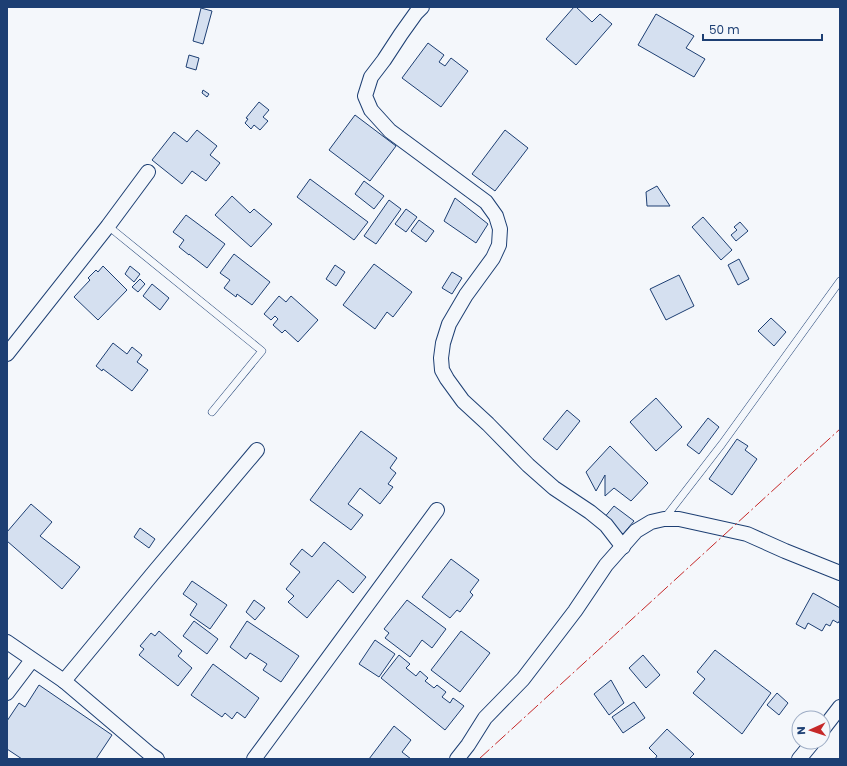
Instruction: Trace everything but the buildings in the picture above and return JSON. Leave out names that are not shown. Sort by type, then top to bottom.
[{"type":"street","points":[[422,7],[416,13],[371,77],[365,96],[371,110],[390,131],[486,202],[496,216],[500,229],[500,245],[493,258],[466,295],[449,324],[443,343],[441,358],[442,370],[463,402],[554,488],[590,512],[606,525],[622,547]]},
{"type":"street","points":[[7,354],[108,226],[148,172]]},
{"type":"street","points":[[64,681],[257,450]]},
{"type":"street","points":[[254,759],[437,510]]},
{"type":"street","points":[[464,756],[485,718],[523,679],[575,612],[606,565],[636,531],[650,522],[664,519],[678,519],[747,534],[840,573]]},
{"type":"street","points":[[7,642],[64,681],[157,759]]},
{"type":"street","points":[[7,693],[32,660]]},
{"type":"street","points":[[831,719],[840,707]]},
{"type":"street","points":[[799,759],[806,750]]},
{"type":"lane","points":[[108,226],[262,351],[212,412]]},
{"type":"lane","points":[[664,519],[722,444],[840,281]]},
{"type":"power","points":[[479,759],[840,429]]}]
